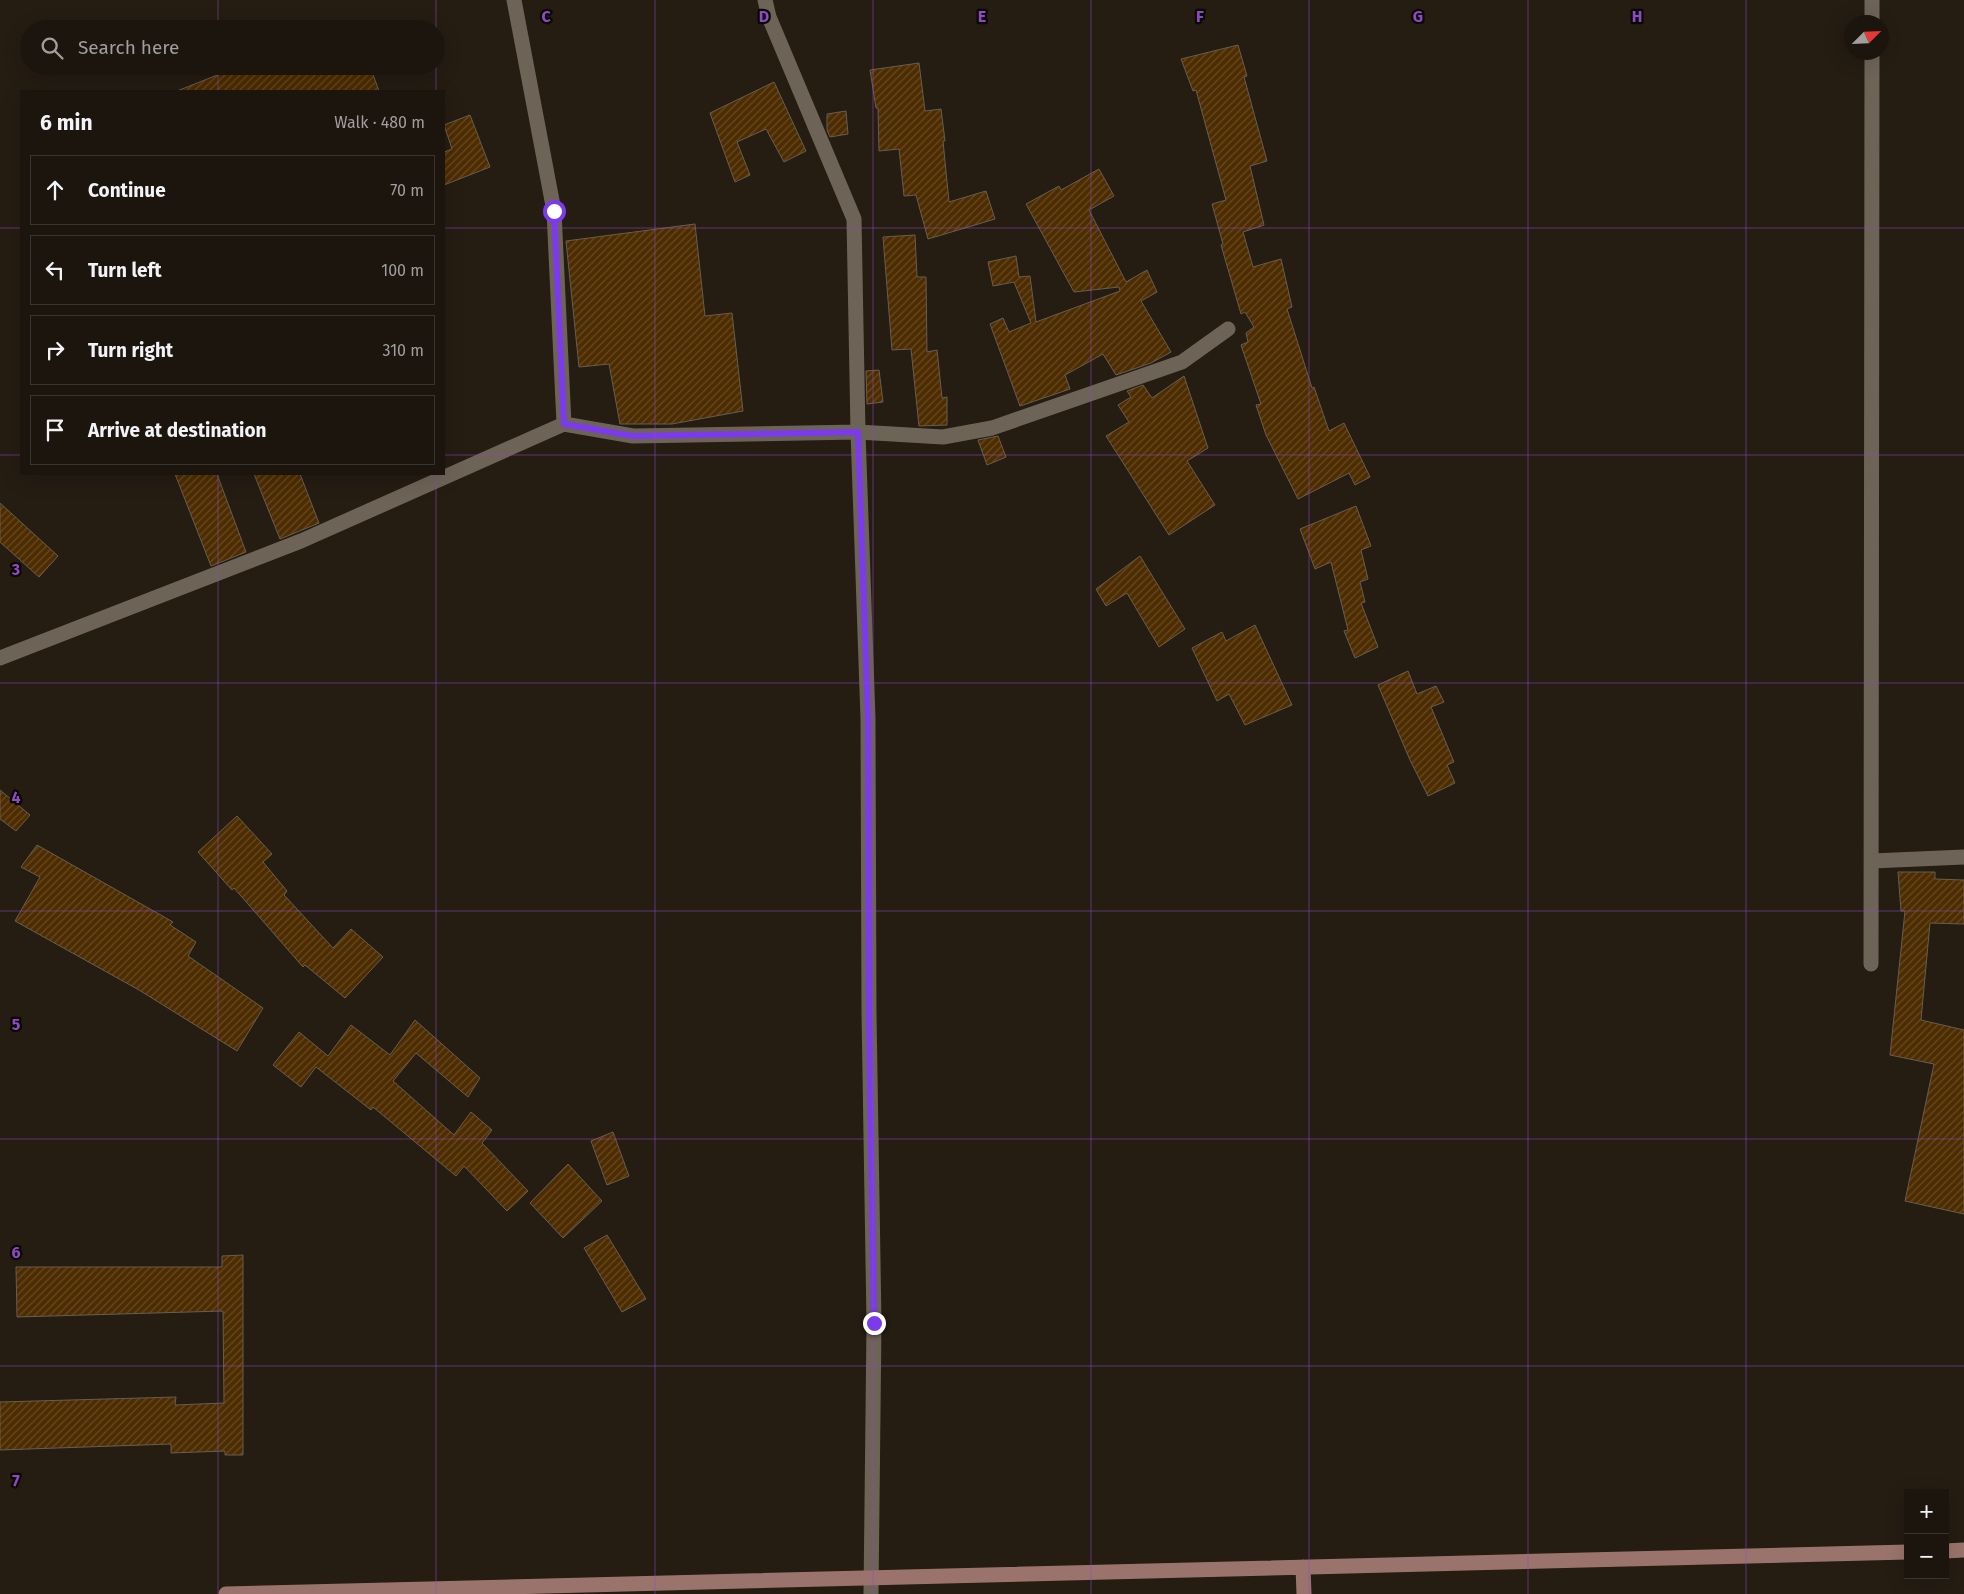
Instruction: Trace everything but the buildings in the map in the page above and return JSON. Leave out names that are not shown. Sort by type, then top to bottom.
[{"type":"street","points":[[514,0],[554,211],[564,424]]},
{"type":"street","points":[[764,0],[769,17],[854,219],[858,432],[868,719],[869,1002],[874,1323],[871,1594]]},
{"type":"street","points":[[1872,0],[1872,15]]},
{"type":"street","points":[[1871,964],[1872,60]]},
{"type":"street","points":[[0,658],[301,541],[564,424],[633,436],[858,432],[943,437],[992,428],[1182,362],[1228,329]]},
{"type":"street","points":[[1872,861],[1964,856]]},
{"type":"street","points":[[1949,1551],[1964,1550]]},
{"type":"street","points":[[226,1594],[1904,1552]]},
{"type":"street","points":[[1303,1567],[1304,1594]]},
{"type":"route","points":[[554,211],[564,424],[633,436],[858,432],[868,719],[869,1012],[874,1323]]}]
